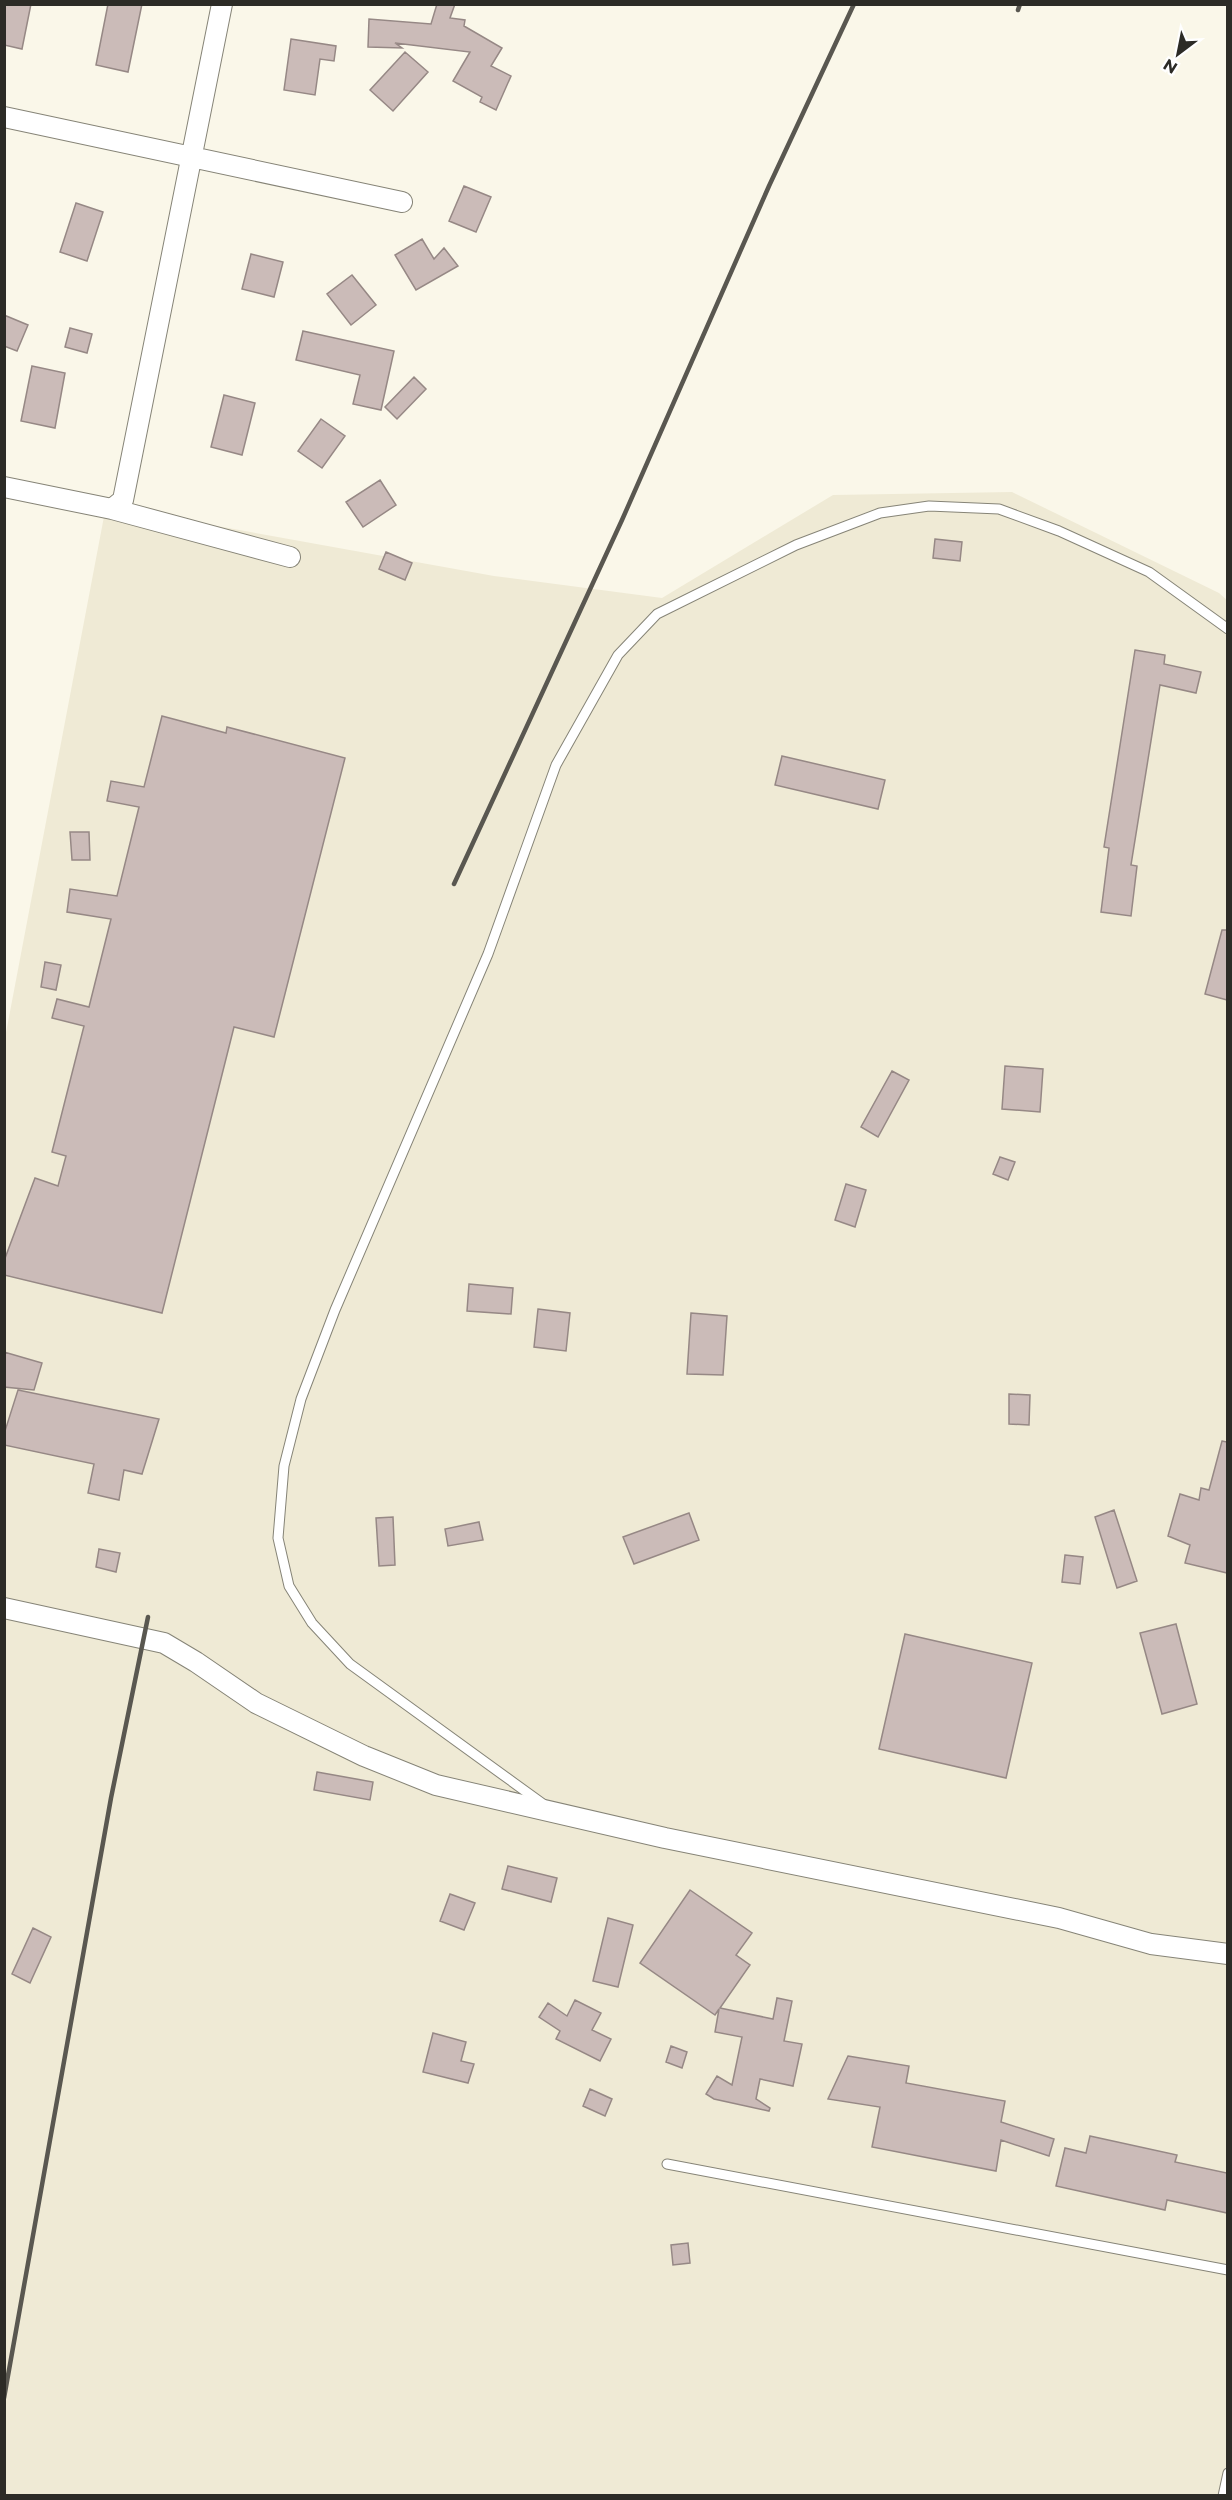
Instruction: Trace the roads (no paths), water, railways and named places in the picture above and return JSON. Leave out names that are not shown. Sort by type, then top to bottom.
[{"type":"street","points":[[112,509],[123,500],[222,4]]},
{"type":"street","points":[[4,117],[402,202]]},
{"type":"street","points":[[4,488],[112,509],[290,557]]},
{"type":"street","points":[[4,1608],[164,1643],[256,1703],[364,1756],[436,1785],[559,1815],[1059,1918],[1151,1944],[1227,1954]]},
{"type":"lane","points":[[559,1815],[350,1664],[312,1623],[289,1586],[278,1538],[284,1466],[301,1399],[354,1261],[382,1206],[436,1070],[488,954],[556,765],[618,655],[657,614],[796,545],[880,513],[929,506],[999,509],[1059,531],[1149,572],[1227,629]]},
{"type":"lane","points":[[667,2164],[1227,2270]]},
{"type":"lane","points":[[1223,2496],[1227,2473]]},
{"type":"railway","points":[[454,884],[622,520],[769,186],[854,4]]},
{"type":"railway","points":[[1018,10],[1020,4]]},
{"type":"railway","points":[[4,2398],[111,1798],[148,1617]]}]
